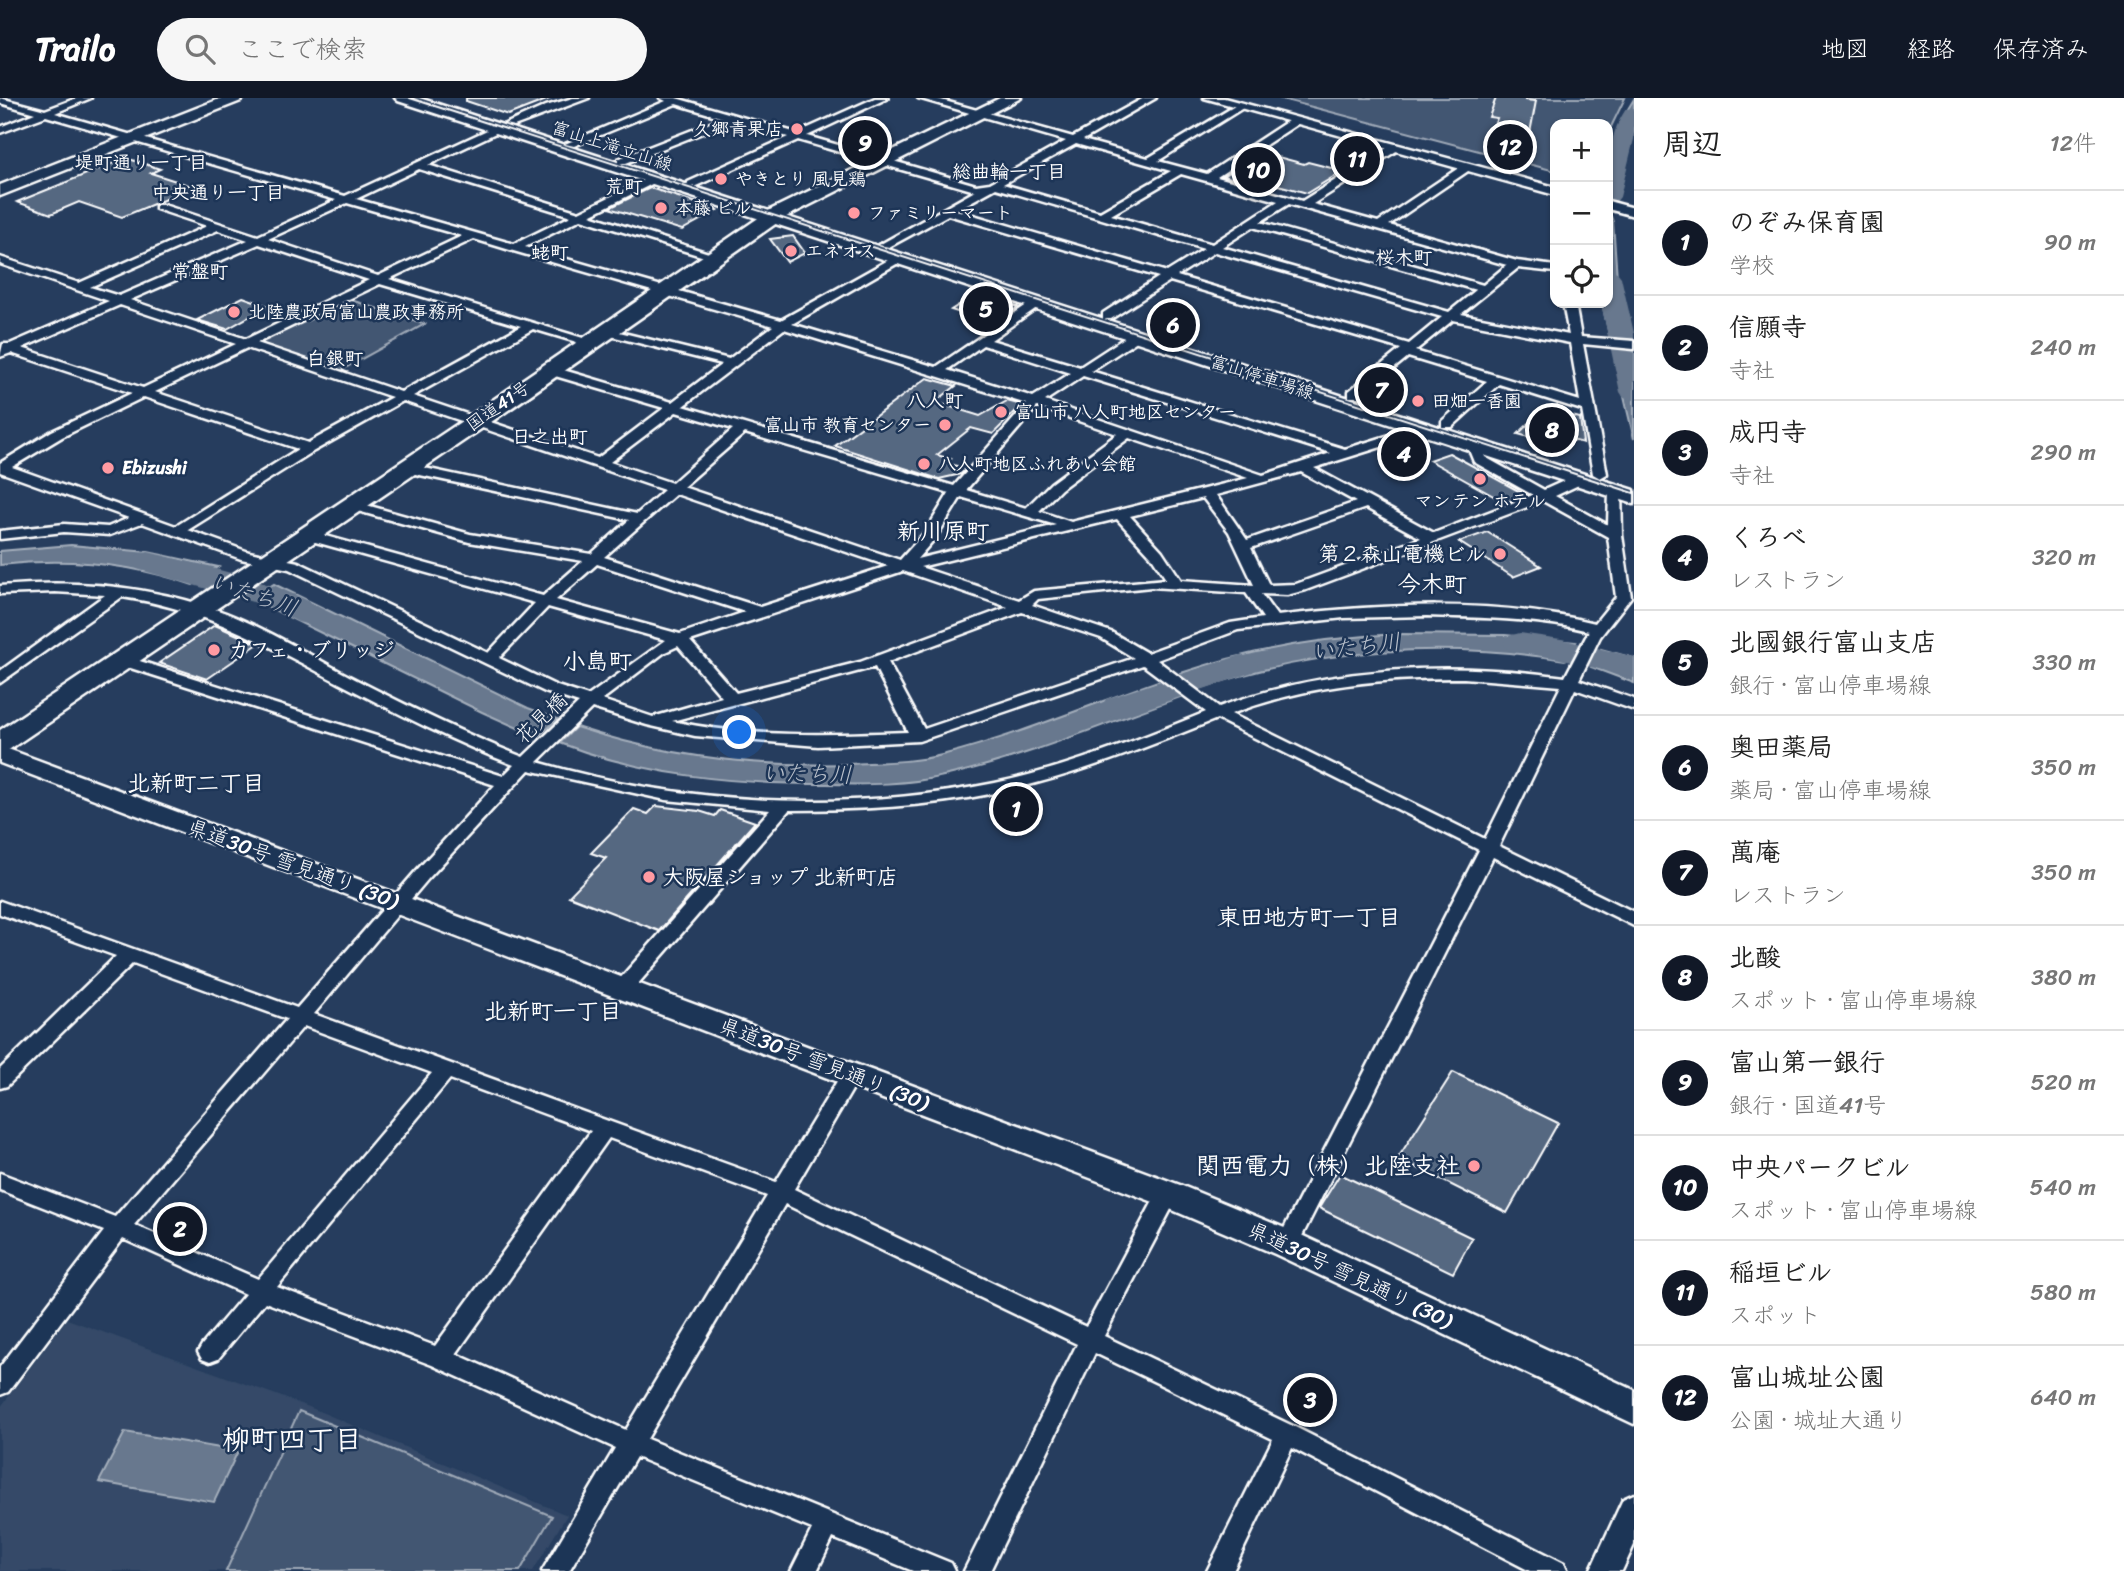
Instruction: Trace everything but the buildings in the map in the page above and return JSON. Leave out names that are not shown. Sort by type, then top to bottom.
[{"type":"highway","name":"国道41号","points":[[0,743],[476,422],[775,215],[1013,98]]},
{"type":"main road","points":[[0,191],[236,98]]},
{"type":"main road","name":"富山上滝立山線","points":[[403,98],[570,144],[692,184],[775,215]]},
{"type":"main road","name":"富山上滝立山線","points":[[428,98],[652,180],[775,215]]},
{"type":"main road","name":"富山停車場線","points":[[775,215],[1107,316],[1447,424],[1600,474],[1628,491]]},
{"type":"main road","name":"富山停車場線","points":[[890,252],[1034,304],[1580,479],[1628,491]]},
{"type":"main road","name":"県道30号 雪見通り (30)","points":[[0,754],[1168,1194],[1287,1244],[1634,1408]]},
{"type":"street","points":[[0,130],[86,98]]},
{"type":"street","points":[[4,349],[345,201],[504,126],[549,108],[584,98]]},
{"type":"street","points":[[692,184],[883,98]]},
{"type":"street","points":[[923,98],[1516,264],[1550,268]]},
{"type":"street","points":[[600,463],[783,324],[946,211],[1151,98]]},
{"type":"street","points":[[1210,98],[1243,102],[1550,180]]},
{"type":"street","points":[[0,100],[345,201],[783,324],[1035,402],[1263,479]]},
{"type":"street","points":[[570,144],[670,100],[976,188],[996,185],[1450,316],[1576,340],[1634,345]]},
{"type":"street","points":[[1150,161],[1243,102]]},
{"type":"street","points":[[1243,102],[1295,121],[1550,190]]},
{"type":"street","points":[[622,161],[732,118]]},
{"type":"street","points":[[1208,178],[1295,121]]},
{"type":"street","points":[[1303,205],[1394,148]]},
{"type":"street","points":[[420,166],[715,257]]},
{"type":"street","points":[[1380,226],[1467,167]]},
{"type":"street","points":[[1102,215],[1180,170]]},
{"type":"street","points":[[514,248],[652,180]]},
{"type":"street","points":[[1613,197],[1633,207]]},
{"type":"street","points":[[1107,316],[1287,200]]},
{"type":"street","points":[[1613,205],[1633,207]]},
{"type":"street","points":[[160,207],[379,280],[531,325],[731,363]]},
{"type":"street","points":[[946,211],[1168,275],[1590,408]]},
{"type":"street","points":[[1252,223],[1484,289]]},
{"type":"street","points":[[80,287],[217,226]]},
{"type":"street","points":[[1,467],[57,434],[471,236]]},
{"type":"street","points":[[0,260],[1106,635],[1131,648],[1217,713],[1490,846],[1634,920]]},
{"type":"street","points":[[1354,394],[1516,264]]},
{"type":"street","points":[[938,371],[1034,304]]},
{"type":"street","points":[[1570,308],[1600,474]]},
{"type":"street","points":[[176,532],[309,449],[531,325]]},
{"type":"street","points":[[902,568],[932,533],[956,493],[1035,402],[1136,336]]},
{"type":"street","points":[[982,341],[1347,454]]},
{"type":"street","points":[[4,349],[145,392],[309,449]]},
{"type":"street","points":[[549,370],[1070,525]]},
{"type":"street","points":[[1447,424],[1496,380]]},
{"type":"street","points":[[489,660],[544,603],[741,429]]},
{"type":"street","name":"花見橋","points":[[0,1385],[119,1228],[506,783],[588,703],[660,649],[680,639],[882,572],[1263,479],[1424,429]]},
{"type":"street","points":[[1029,513],[1056,486],[1127,433]]},
{"type":"street","points":[[1474,445],[1479,459],[1615,535]]},
{"type":"street","points":[[1,467],[246,556],[293,565],[489,660],[588,703],[653,722],[708,733],[818,741],[919,736],[1148,661],[1235,625],[1344,613],[1474,612],[1563,620],[1596,633]]},
{"type":"street","points":[[406,468],[638,518]]},
{"type":"street","points":[[1304,468],[1434,539]]},
{"type":"street","points":[[653,722],[879,660],[1020,607],[1034,595],[1151,583],[1287,591],[1434,539],[1545,496],[1580,479]]},
{"type":"street","points":[[1287,1244],[1596,633],[1623,597],[1615,535],[1628,491]]},
{"type":"street","points":[[1207,493],[1244,546],[1258,590],[1273,621]]},
{"type":"street","points":[[1244,546],[1366,503]]},
{"type":"street","points":[[352,505],[469,538],[595,559],[762,613]]},
{"type":"street","points":[[1120,513],[1157,554],[1176,584]]},
{"type":"street","points":[[0,534],[64,528],[110,531],[142,518]]},
{"type":"street","points":[[306,536],[680,639],[733,699]]},
{"type":"street","points":[[0,590],[56,588],[117,593],[201,607],[255,632],[363,690],[524,763],[590,780],[707,802],[784,806],[908,800],[1019,782],[1151,740],[1217,713],[1289,691],[1395,674],[1445,672],[1573,680],[1613,694],[1634,705]]},
{"type":"street","points":[[0,678],[117,593]]},
{"type":"street","points":[[121,660],[506,783]]},
{"type":"street","points":[[879,660],[919,736]]},
{"type":"street","points":[[623,988],[784,806]]},
{"type":"street","points":[[0,907],[782,1193],[1287,1434],[1555,1571]]},
{"type":"street","points":[[0,1081],[131,953]]},
{"type":"street","points":[[211,1352],[446,1070]]},
{"type":"street","points":[[555,1571],[852,1073]]},
{"type":"street","points":[[440,1358],[605,1128]]},
{"type":"street","points":[[0,1181],[119,1228],[262,1290],[440,1358],[632,1444],[942,1571]]},
{"type":"street","points":[[977,1571],[1090,1341],[1168,1194]]},
{"type":"street","points":[[1220,1571],[1287,1434]]},
{"type":"street","points":[[1606,1571],[1634,1509]]},
{"type":"street","points":[[804,1571],[827,1524]]},
{"type":"shaded area","points":[[1278,98],[1625,98],[1613,123],[1613,119],[1550,119],[1550,170]]},
{"type":"shaded area","points":[[345,298],[425,324],[340,371],[258,343]]},
{"type":"shaded area","points":[[67,1319],[309,1407],[567,1515],[533,1571],[0,1571],[0,1408]]},
{"type":"shaded area","points":[[299,1411],[552,1516],[520,1571],[226,1571]]},
{"type":"water","points":[[1634,99],[1634,132],[1621,173],[1620,187],[1613,185],[1613,143]]},
{"type":"water","points":[[1613,222],[1617,278],[1631,337],[1609,335],[1603,308],[1613,308]]},
{"type":"water","points":[[1613,350],[1634,351],[1634,439]]},
{"type":"water","name":"いたち川","points":[[71,545],[148,552],[218,567],[200,576],[202,578],[193,585],[146,571],[98,564],[49,562],[0,565],[0,551]]},
{"type":"water","name":"いたち川","points":[[274,584],[528,708],[558,719],[538,737],[252,599],[266,593],[264,590]]},
{"type":"water","name":"いたち川","points":[[1399,634],[1505,635],[1576,642],[1565,660],[1474,651],[1382,652],[1290,664],[1202,688],[1181,673],[1234,657],[1288,646]]},
{"type":"water","points":[[1601,649],[1634,658],[1634,683],[1591,667]]},
{"type":"water","name":"いたち川","points":[[1158,681],[1180,697],[1007,759],[948,775],[903,783],[792,784],[725,780],[625,763],[560,743],[576,727],[648,747],[721,759],[795,764],[906,761],[942,755],[997,739]]},
{"type":"water","points":[[125,1432],[238,1451],[214,1502],[99,1482]]},
{"type":"waterway","points":[[1612,182],[1624,135],[1634,114]]},
{"type":"waterway","points":[[1613,299],[1634,392]]},
{"type":"waterway","name":"いたち川","points":[[148,562],[279,599],[310,615]]},
{"type":"waterway","name":"いたち川","points":[[1520,643],[1561,649],[1634,668]]},
{"type":"waterway","name":"いたち川","points":[[1119,707],[1241,665]]},
{"type":"tram line","points":[[410,98],[1634,493]]},
{"type":"place","name":"久郷青果店","points":[[797,129]]},
{"type":"place","name":"富山第一銀行","points":[[865,143]]},
{"type":"place","name":"富山城址公園","points":[[1510,147]]},
{"type":"place","name":"稲垣ビル","points":[[1357,159]]},
{"type":"place","name":"中央パークビル","points":[[1258,170]]},
{"type":"place","name":"やきとり 風見鶏","points":[[721,179]]},
{"type":"place","name":"本藤 ビル","points":[[661,208]]},
{"type":"place","name":"ファミリーマート","points":[[854,213]]},
{"type":"place","name":"エネオス","points":[[791,251]]},
{"type":"place","name":"北國銀行富山支店","points":[[986,309]]},
{"type":"place","name":"北陸農政局富山農政事務所","points":[[234,312]]},
{"type":"place","name":"奥田薬局","points":[[1173,325]]},
{"type":"place","name":"萬庵","points":[[1381,390]]},
{"type":"place","name":"田畑一香園","points":[[1418,401]]},
{"type":"place","name":"富山市 八人町地区センター","points":[[1001,412]]},
{"type":"place","name":"富山市 教育センター","points":[[945,425]]},
{"type":"place","name":"北酸","points":[[1552,430]]},
{"type":"place","name":"くろべ","points":[[1404,454]]},
{"type":"place","name":"八人町地区ふれあい会館","points":[[924,464]]},
{"type":"place","name":"Ebizushi","points":[[108,468]]},
{"type":"place","name":"マンテン ホテル","points":[[1480,479]]},
{"type":"place","name":"第２森山電機ビル","points":[[1500,554]]},
{"type":"place","name":"カフェ・ブリッジ","points":[[214,650]]},
{"type":"place","name":"のぞみ保育園","points":[[1016,809]]},
{"type":"place","name":"大阪屋ショップ 北新町店","points":[[649,877]]},
{"type":"place","name":"関西電力（株）北陸支社","points":[[1474,1166]]},
{"type":"place","name":"信願寺","points":[[180,1229]]},
{"type":"place","name":"成円寺","points":[[1310,1400]]},
{"type":"district","name":"堤町通り一丁目","points":[[141,162]]},
{"type":"district","name":"総曲輪一丁目","points":[[1009,171]]},
{"type":"district","name":"荒町","points":[[624,186]]},
{"type":"district","name":"中央通り一丁目","points":[[218,192]]},
{"type":"district","name":"蛯町","points":[[550,252]]},
{"type":"district","name":"桜木町","points":[[1404,257]]},
{"type":"district","name":"常盤町","points":[[200,271]]},
{"type":"district","name":"白銀町","points":[[335,358]]},
{"type":"district","name":"八人町","points":[[935,400]]},
{"type":"district","name":"日之出町","points":[[550,436]]},
{"type":"district","name":"新川原町","points":[[943,531]]},
{"type":"district","name":"今木町","points":[[1432,584]]},
{"type":"district","name":"小島町","points":[[597,661]]},
{"type":"district","name":"北新町二丁目","points":[[196,783]]},
{"type":"district","name":"東田地方町一丁目","points":[[1309,917]]},
{"type":"district","name":"北新町一丁目","points":[[553,1011]]},
{"type":"district","name":"柳町四丁目","points":[[292,1439]]}]
